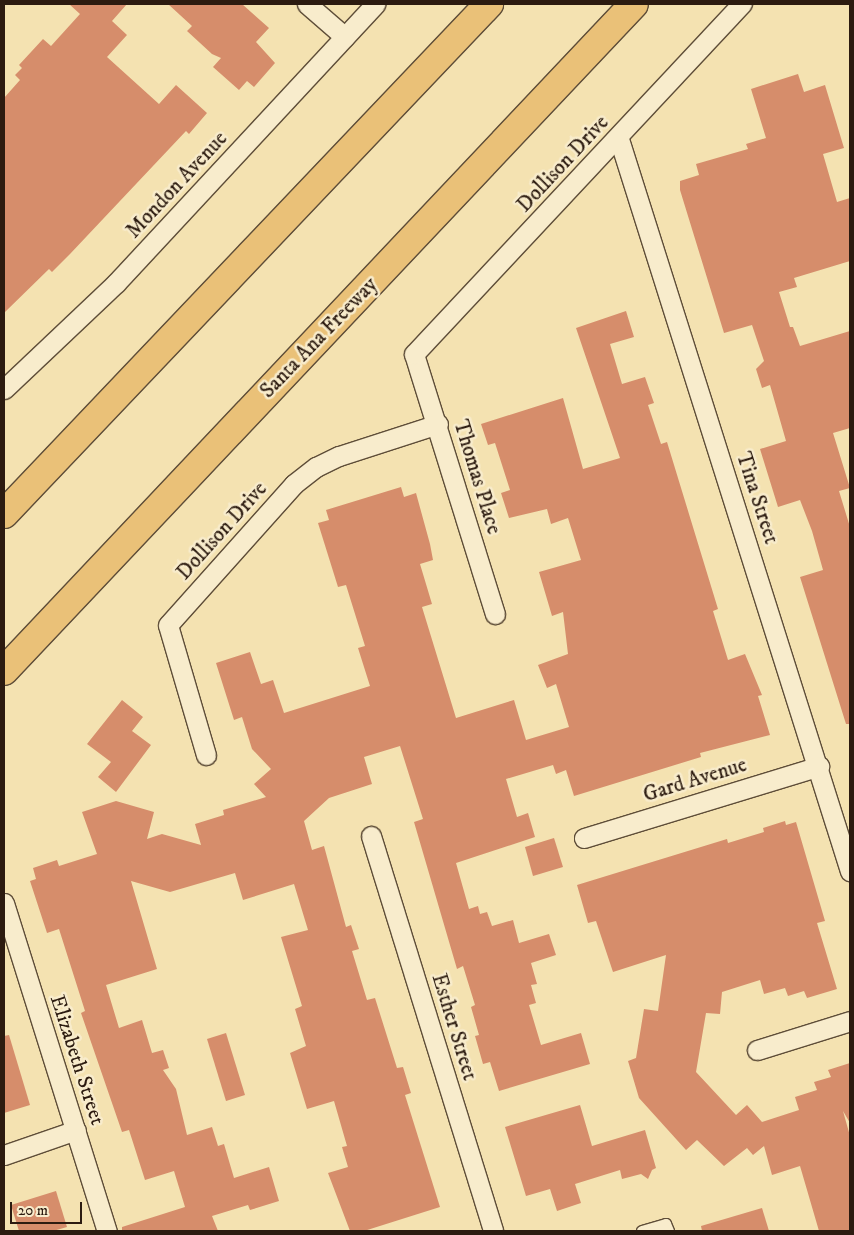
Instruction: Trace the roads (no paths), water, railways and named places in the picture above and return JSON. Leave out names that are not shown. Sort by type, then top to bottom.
[{"type":"highway","points":[[4,514],[489,4]]},
{"type":"highway","name":"Santa Ana Freeway","points":[[4,671],[634,4]]},
{"type":"street","points":[[307,4],[345,37]]},
{"type":"street","name":"Mondon Avenue","points":[[4,389],[116,283],[375,4]]},
{"type":"street","name":"Dollison Drive","points":[[414,354],[619,139],[742,4]]},
{"type":"street","name":"Tina Street","points":[[619,139],[819,766],[850,871]]},
{"type":"street","name":"Thomas Place","points":[[414,354],[438,424],[495,614]]},
{"type":"street","name":"Dollison Drive","points":[[206,755],[168,625],[294,484],[316,466],[339,456],[438,424]]},
{"type":"street","name":"Gard Avenue","points":[[584,838],[819,766]]},
{"type":"street","name":"Esther Street","points":[[372,836],[493,1231]]},
{"type":"street","name":"Elizabeth Street","points":[[4,903],[107,1231]]},
{"type":"street","points":[[756,1050],[850,1021]]},
{"type":"street","points":[[4,1154],[76,1130]]},
{"type":"lane","points":[[642,1231],[666,1224],[669,1231]]}]
